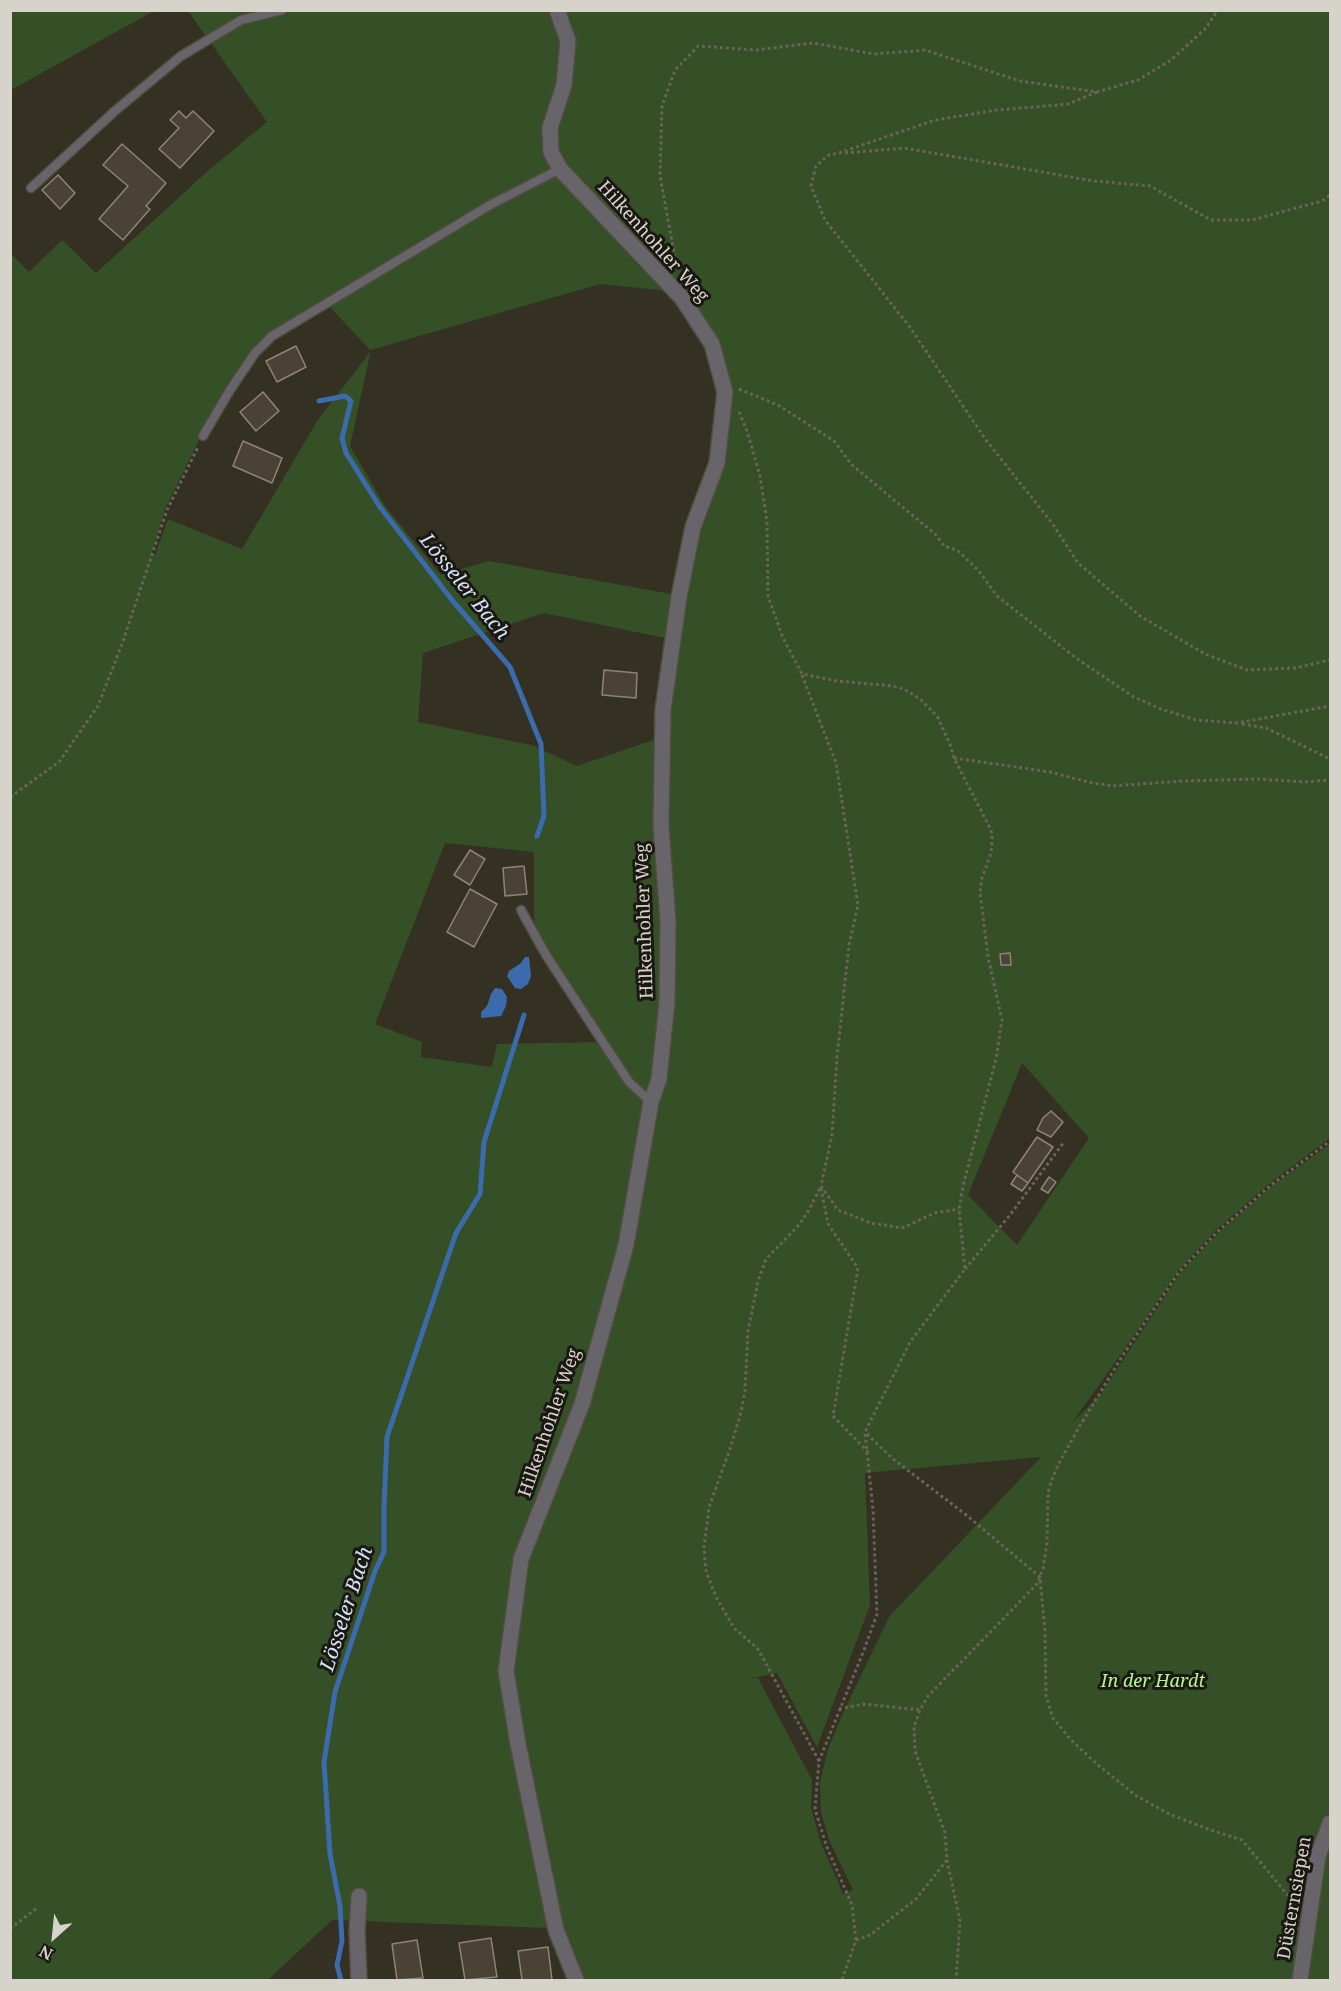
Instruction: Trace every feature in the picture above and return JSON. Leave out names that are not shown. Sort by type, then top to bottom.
[{"type":"street","name":"Hilkenhohler Weg","points":[[557,10],[568,41],[564,85],[550,128],[551,152],[560,169],[682,298],[712,344],[725,392],[717,463],[693,527],[679,597],[663,710],[661,826],[668,921],[668,1002],[659,1079],[651,1102],[626,1245],[582,1404],[521,1559],[506,1671],[518,1744],[556,1930],[576,1980]]},
{"type":"street","name":"Düsternsiepen","points":[[1300,1980],[1318,1856],[1330,1823]]},
{"type":"street","points":[[359,1896],[357,1932],[359,1980]]},
{"type":"lane","points":[[31,188],[116,110],[181,56],[241,20],[282,10]]},
{"type":"lane","points":[[203,436],[255,353],[272,336],[490,205],[560,169]]},
{"type":"lane","points":[[521,910],[546,955],[629,1082],[651,1102]]},
{"type":"path","points":[[839,153],[934,120],[997,110],[1068,104],[1097,92],[1138,80],[1171,60],[1205,29],[1218,10]]},
{"type":"path","points":[[682,298],[660,176],[662,106],[675,70],[698,46],[756,50],[813,43],[874,54],[926,50],[1020,81],[1097,92]]},
{"type":"path","points":[[1330,195],[1322,201],[1252,220],[1211,220],[1150,186],[1094,181],[904,148],[829,155],[816,166],[811,186],[825,220],[909,326],[986,440],[1052,522],[1078,563],[1140,616],[1205,654],[1247,670],[1295,668],[1330,660]]},
{"type":"path","points":[[819,1761],[758,1649],[734,1628],[716,1597],[706,1571],[704,1547],[709,1507],[731,1446],[743,1401],[748,1331],[758,1281],[766,1259],[799,1225],[821,1186],[832,1135],[837,1057],[849,945],[858,905],[836,763],[802,674],[783,638],[768,596],[767,521],[760,476],[738,408],[725,392],[730,388],[743,389],[769,401],[834,441],[852,465],[935,534],[944,546],[957,550],[978,570],[997,596],[1076,658],[1116,685],[1161,709],[1196,720],[1266,728],[1330,759]]},
{"type":"path","points":[[10,797],[59,762],[98,706],[122,644],[167,510],[203,436]]},
{"type":"path","points":[[802,674],[837,681],[892,686],[904,689],[920,699],[937,716],[954,758],[991,830],[991,853],[982,878],[980,892],[988,957],[1002,1020],[996,1059],[959,1209],[965,1269]]},
{"type":"path","points":[[1238,723],[1330,706]]},
{"type":"path","points":[[954,758],[1050,772],[1112,786],[1258,779],[1305,783],[1330,780]]},
{"type":"path","points":[[956,1980],[960,1921],[947,1860],[945,1833],[915,1751],[914,1726],[920,1710],[928,1696],[1037,1584],[1047,1543],[1048,1493],[1058,1465],[1123,1356],[1179,1272],[1217,1232],[1271,1185],[1330,1141]]},
{"type":"path","points":[[842,1980],[856,1940],[852,1905],[826,1845],[815,1809],[819,1761],[877,1614],[873,1510],[865,1432],[910,1342],[1064,1142]]},
{"type":"path","points":[[821,1186],[838,1210],[871,1223],[902,1228],[935,1213],[959,1209]]},
{"type":"path","points":[[821,1186],[828,1224],[858,1268],[833,1416],[868,1452]]},
{"type":"path","points":[[865,1432],[893,1459],[1040,1577],[1045,1632],[1046,1696],[1053,1718],[1071,1740],[1135,1795],[1169,1814],[1242,1840],[1308,1920]]},
{"type":"path","points":[[839,1709],[864,1704],[920,1710]]},
{"type":"path","points":[[856,1940],[870,1935],[916,1899],[947,1860]]},
{"type":"path","points":[[10,1929],[38,1907]]},
{"type":"green space","points":[[11,10],[154,10],[154,11],[11,90]]},
{"type":"green space","name":"In der Hardt","points":[[188,11],[1330,11],[1330,1138],[1270,1183],[1215,1231],[1179,1270],[1071,1424],[1100,1395],[1180,1273],[1218,1233],[1272,1186],[1330,1144],[1330,1980],[583,1980],[561,1927],[544,1857],[510,1671],[526,1559],[585,1406],[630,1246],[661,1080],[670,1001],[671,921],[664,824],[667,710],[682,598],[696,526],[720,465],[729,394],[715,344],[680,292],[600,284],[371,350],[371,351],[350,446],[385,506],[441,575],[489,561],[677,595],[670,639],[544,613],[423,653],[418,722],[532,745],[577,766],[659,738],[658,828],[665,920],[665,1001],[656,1078],[649,1096],[633,1081],[548,954],[534,921],[534,852],[445,843],[375,1024],[422,1042],[421,1057],[492,1067],[497,1044],[599,1042],[628,1084],[648,1102],[622,1246],[576,1403],[515,1558],[501,1671],[548,1928],[332,1920],[268,1980],[11,1980],[10,253],[29,272],[62,240],[96,273],[210,169],[267,122]],"holes":[[[514,189],[517,194],[388,272],[327,304],[371,351],[317,421],[242,549],[168,519],[155,555],[152,552],[165,509],[201,436],[228,390],[254,353],[271,336],[313,308]],[[1022,1063],[1089,1138],[1017,1245],[968,1195]],[[1041,1457],[889,1617],[843,1713],[828,1749],[820,1782],[821,1812],[829,1840],[853,1890],[843,1894],[820,1840],[811,1807],[812,1780],[758,1678],[745,1680],[777,1673],[817,1747],[870,1605],[865,1473]]]},
{"type":"water","points":[[525,957],[529,957],[531,976],[528,984],[521,989],[515,988],[507,976],[509,971],[521,963]]},
{"type":"water","points":[[495,988],[502,989],[507,997],[506,1006],[501,1016],[481,1018],[481,1012],[487,1006]]},
{"type":"building","points":[[179,111],[186,118],[193,111],[214,131],[180,168],[159,149],[179,128],[170,120]]},
{"type":"building","points":[[122,144],[166,183],[146,206],[150,209],[123,240],[99,219],[128,186],[103,165]]},
{"type":"building","points":[[58,175],[75,193],[60,209],[42,190]]},
{"type":"building","points":[[296,346],[306,367],[277,382],[266,361]]},
{"type":"building","points":[[263,392],[279,411],[256,431],[240,412]]},
{"type":"building","points":[[243,441],[282,458],[272,483],[233,466]]},
{"type":"building","points":[[604,670],[637,673],[636,698],[602,695]]},
{"type":"building","points":[[470,850],[485,859],[470,885],[454,875]]},
{"type":"building","points":[[524,866],[527,894],[505,896],[503,868]]},
{"type":"building","points":[[470,889],[497,904],[474,947],[447,932]]},
{"type":"building","points":[[1010,953],[1011,965],[1001,965],[1000,954]]},
{"type":"building","points":[[1051,1111],[1063,1122],[1051,1137],[1037,1130],[1043,1118]]},
{"type":"building","points":[[1037,1137],[1053,1147],[1028,1183],[1013,1172]]},
{"type":"building","points":[[1017,1175],[1028,1183],[1022,1191],[1011,1184]]},
{"type":"building","points":[[1049,1177],[1056,1182],[1048,1193],[1041,1189]]},
{"type":"building","points":[[491,1938],[497,1977],[465,1980],[459,1943]]},
{"type":"building","points":[[417,1940],[423,1978],[397,1980],[392,1944]]},
{"type":"building","points":[[548,1947],[552,1980],[522,1980],[518,1951]]},
{"type":"waterway","name":"Lösseler Bach","points":[[319,401],[345,396],[351,401],[342,438],[346,453],[380,507],[452,600],[510,667],[541,744],[544,816],[537,836]]},
{"type":"waterway","name":"Lösseler Bach","points":[[341,1980],[337,1965],[342,1941],[340,1906],[330,1854],[324,1762],[335,1692],[375,1571],[384,1552],[387,1437],[456,1233],[480,1194],[484,1142],[524,1015]]}]
